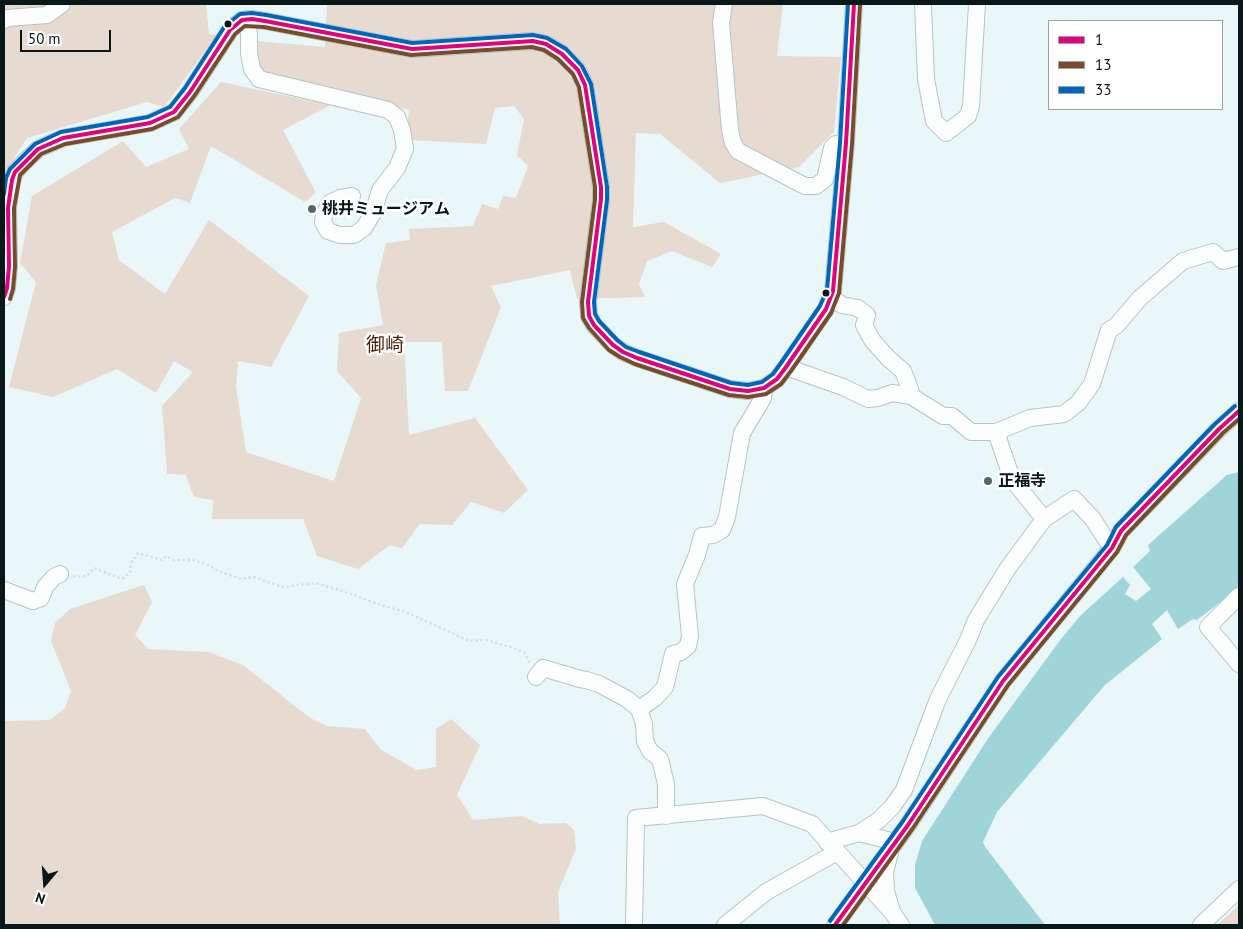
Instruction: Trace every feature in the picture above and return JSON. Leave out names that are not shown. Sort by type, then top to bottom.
[{"type":"street","points":[[4,20],[7,18],[47,15],[62,4]]},
{"type":"street","points":[[724,4],[721,23],[730,130],[733,143],[738,151],[805,186],[816,186],[825,179],[832,148],[836,144],[846,143]]},
{"type":"street","points":[[4,297],[7,288],[9,266],[6,223],[10,189],[15,172],[38,149],[63,138],[150,124],[174,112],[190,92],[230,30],[238,22],[247,19],[412,49],[533,41],[546,44],[557,51],[573,65],[582,76],[585,85],[601,186],[588,302],[589,316],[594,324],[613,345],[637,358],[730,389],[748,391],[764,388],[777,379],[826,309],[835,282],[854,4]]},
{"type":"street","points":[[923,4],[926,79],[934,121],[946,133],[968,116],[971,106],[977,4]]},
{"type":"street","points":[[247,19],[252,69],[259,79],[388,110],[398,117],[405,149],[397,168],[380,190],[374,213],[364,228],[354,235],[340,235],[328,231],[323,222],[330,203],[340,198],[352,196]]},
{"type":"street","points":[[786,367],[842,387],[868,399],[892,393],[911,396],[943,416],[952,416],[972,432],[996,432],[1030,418],[1064,414],[1078,403],[1092,384],[1110,330],[1116,326],[1140,298],[1183,261],[1213,252],[1223,261],[1239,257]]},
{"type":"street","points":[[831,297],[842,305],[858,308],[867,314],[864,325],[872,340],[903,371],[911,396]]},
{"type":"street","points":[[639,708],[655,698],[665,687],[673,654],[681,652],[688,646],[690,636],[685,584],[697,555],[702,536],[712,535],[722,530],[727,517],[742,433],[763,398],[764,388]]},
{"type":"street","points":[[835,925],[864,883],[896,842],[1003,681],[1112,548],[1126,525],[1219,429],[1239,411]]},
{"type":"street","points":[[996,432],[1012,479],[1044,520]]},
{"type":"street","points":[[725,925],[766,892],[832,847],[859,833],[892,807],[904,790],[938,699],[976,620],[1008,568],[1044,520],[1074,499],[1092,518],[1112,548]]},
{"type":"street","points":[[4,590],[33,601],[41,598],[45,587],[54,577],[60,574]]},
{"type":"street","points":[[1239,596],[1208,627],[1239,664]]},
{"type":"street","points":[[536,676],[543,668],[599,684],[627,699],[639,708],[644,724],[644,741],[650,751],[660,759],[666,784],[666,816]]},
{"type":"street","points":[[634,925],[636,818],[763,806],[812,824],[896,918]]},
{"type":"street","points":[[859,833],[896,842]]},
{"type":"street","points":[[896,842],[887,862],[885,881],[888,900],[896,918]]},
{"type":"street","points":[[1201,925],[1239,889]]},
{"type":"path","points":[[60,574],[78,578],[87,576],[94,568],[122,579],[130,573],[132,563],[138,553],[162,560],[166,556],[174,560],[192,560],[209,565],[218,572],[241,579],[254,577],[282,587],[316,583],[406,612],[469,641],[487,640],[525,653],[536,676]]},
{"type":"shaded area","points":[[4,4],[82,4],[85,6],[85,4],[206,4],[209,34],[217,35],[164,107],[147,102],[27,138],[4,173]]},
{"type":"shaded area","points":[[327,4],[783,4],[777,56],[841,57],[834,132],[799,167],[720,183],[660,134],[636,133],[633,227],[664,222],[721,254],[712,267],[672,251],[647,261],[639,284],[645,297],[577,299],[570,270],[491,286],[501,307],[468,391],[445,391],[442,342],[404,342],[409,435],[475,418],[528,490],[504,513],[471,502],[452,525],[420,524],[402,548],[390,545],[358,569],[317,556],[303,519],[212,519],[213,500],[194,497],[186,475],[167,474],[162,406],[193,372],[174,361],[156,393],[117,369],[53,397],[9,387],[36,282],[20,263],[32,196],[123,141],[146,167],[189,149],[179,129],[221,82],[331,105],[283,130],[316,193],[305,202],[211,146],[190,203],[175,198],[112,232],[119,260],[165,294],[209,220],[309,296],[271,367],[238,361],[236,386],[246,452],[334,481],[361,398],[337,371],[339,333],[383,325],[376,285],[386,243],[410,240],[409,229],[473,226],[482,204],[498,209],[503,196],[516,198],[528,166],[517,155],[524,119],[514,106],[495,108],[486,144],[406,140],[409,110],[259,74],[256,41],[325,47]]},
{"type":"shaded area","points":[[144,585],[152,602],[135,635],[148,649],[208,652],[243,665],[310,718],[327,726],[365,729],[381,750],[417,770],[436,767],[436,729],[451,719],[480,745],[457,795],[473,820],[522,816],[539,824],[566,823],[574,830],[576,849],[558,892],[560,925],[4,925],[4,721],[50,720],[65,708],[71,691],[51,641],[55,623],[70,609]]},
{"type":"shaded area","points":[[1239,905],[1239,925],[1217,925]]},
{"type":"water","points":[[1239,472],[1239,588],[1197,620],[1193,619],[1178,629],[1167,610],[1152,624],[1162,639],[1104,686],[997,812],[983,842],[1045,925],[935,925],[915,888],[915,865],[922,841],[989,737],[1080,616],[1123,577],[1130,585],[1125,594],[1136,601],[1151,589],[1133,567],[1150,551],[1148,545],[1227,475]]},
{"type":"transit line","name":"33","points":[[4,194],[6,178],[10,169],[35,144],[61,132],[148,117],[170,107],[185,88],[225,26],[240,14],[266,15],[412,43],[533,35],[547,38],[566,49],[582,66],[591,84],[607,187],[594,302],[595,314],[599,321],[626,347],[639,352],[731,383],[748,385],[762,382],[773,374],[781,363],[820,306],[827,290],[840,143],[848,4]]},
{"type":"transit line","name":"1","points":[[4,297],[7,288],[9,266],[8,208],[15,172],[38,149],[63,138],[150,123],[174,112],[190,92],[230,30],[242,20],[265,21],[412,49],[533,41],[546,44],[562,54],[578,70],[585,85],[601,187],[588,302],[589,316],[594,325],[613,345],[637,358],[730,389],[748,391],[764,388],[777,379],[786,367],[826,309],[833,291],[846,143],[854,4]]},
{"type":"transit line","name":"13","points":[[10,299],[15,267],[14,208],[20,175],[41,154],[65,144],[152,129],[178,117],[195,95],[235,34],[245,26],[264,27],[411,55],[532,47],[544,50],[558,59],[573,74],[579,87],[595,187],[582,302],[583,318],[589,328],[609,350],[635,364],[729,395],[748,397],[766,394],[781,384],[791,371],[831,313],[839,293],[852,144],[860,4]]},
{"type":"transit line","name":"33","points":[[830,921],[903,821],[998,677],[1107,545],[1116,527],[1214,425],[1235,406]]},
{"type":"transit line","name":"1","points":[[835,925],[908,825],[1003,681],[1112,548],[1121,531],[1219,429],[1239,411]]},
{"type":"transit line","name":"13","points":[[843,925],[913,828],[1008,685],[1117,552],[1126,535],[1223,433],[1239,419]]},
{"type":"place","name":"桃井ミュージアム","points":[[312,209]]},
{"type":"place","name":"正福寺","points":[[988,481]]},
{"type":"district","name":"御崎","points":[[385,346]]}]
